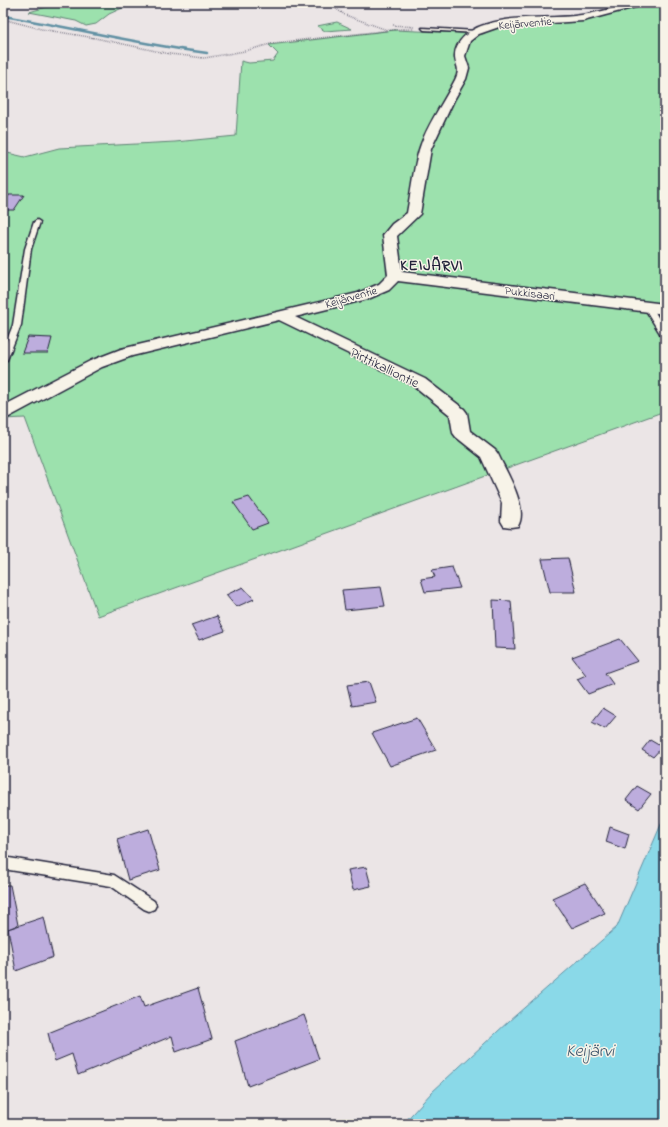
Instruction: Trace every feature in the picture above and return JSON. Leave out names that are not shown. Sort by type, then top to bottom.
[{"type":"street","name":"Keijärventie","points":[[3,413],[96,364],[127,352],[363,296],[384,287],[395,276],[390,235],[413,214],[425,149],[448,100],[461,79],[464,68],[460,56],[466,39],[488,27],[504,23],[588,17],[640,3]]},
{"type":"street","name":"Pukkisaari","points":[[395,276],[665,309]]},
{"type":"street","name":"Pirttikalliontie","points":[[280,315],[419,382],[458,413],[462,433],[489,454],[510,503],[511,521]]},
{"type":"lane","points":[[424,29],[477,32]]},
{"type":"lane","points":[[3,360],[16,325],[28,249],[37,222]]},
{"type":"lane","points":[[648,307],[665,335]]},
{"type":"lane","points":[[3,863],[114,881],[149,905]]},
{"type":"path","points":[[328,3],[346,14],[388,30]]},
{"type":"path","points":[[3,18],[68,34],[95,38],[150,50],[208,58],[274,43],[388,30],[424,29]]},
{"type":"path","points":[[393,25],[424,29]]},
{"type":"green space","points":[[61,3],[131,4],[109,14],[96,24],[86,26],[76,21],[29,12]]},
{"type":"green space","points":[[648,3],[665,3],[665,411],[98,616],[25,418],[3,419],[3,152],[25,157],[59,148],[175,142],[236,136],[241,61],[249,63],[273,61],[278,54],[269,45],[395,30],[483,34],[490,30],[515,24],[593,19]]},
{"type":"green space","points":[[337,22],[352,29],[325,31],[317,26]]},
{"type":"water","name":"Keijärvi","points":[[665,815],[665,1124],[403,1124],[432,1092],[509,1021],[617,927]]},
{"type":"building","points":[[9,195],[24,195],[14,210],[3,210],[3,204]]},
{"type":"building","points":[[28,337],[52,338],[48,353],[22,353]]},
{"type":"building","points":[[249,497],[268,523],[252,529],[233,502]]},
{"type":"building","points":[[568,558],[576,592],[550,592],[542,559]]},
{"type":"building","points":[[452,567],[460,588],[425,592],[421,579],[435,577],[432,570]]},
{"type":"building","points":[[243,587],[254,599],[236,607],[226,595]]},
{"type":"building","points":[[381,587],[385,606],[345,610],[342,590]]},
{"type":"building","points":[[493,600],[511,601],[515,649],[495,648]]},
{"type":"building","points":[[217,616],[225,631],[199,640],[191,625]]},
{"type":"building","points":[[620,639],[638,661],[605,673],[613,684],[588,694],[577,679],[586,675],[572,657]]},
{"type":"building","points":[[369,682],[376,702],[352,706],[347,685]]},
{"type":"building","points":[[603,708],[616,716],[605,729],[592,722]]},
{"type":"building","points":[[417,718],[436,750],[390,766],[372,733]]},
{"type":"building","points":[[650,740],[662,747],[653,757],[642,750]]},
{"type":"building","points":[[637,786],[651,794],[639,809],[626,800]]},
{"type":"building","points":[[610,827],[629,834],[625,849],[606,842]]},
{"type":"building","points":[[148,829],[160,870],[128,880],[117,839]]},
{"type":"building","points":[[366,867],[371,886],[353,890],[348,870]]},
{"type":"building","points":[[585,883],[605,913],[572,928],[552,898]]},
{"type":"building","points":[[3,885],[10,885],[18,925],[3,931]]},
{"type":"building","points":[[44,917],[53,957],[16,971],[8,929]]},
{"type":"building","points":[[198,988],[212,1039],[176,1052],[172,1036],[78,1075],[72,1054],[55,1061],[48,1033],[140,996],[144,1007]]},
{"type":"building","points":[[304,1015],[319,1059],[248,1086],[235,1041]]},
{"type":"waterway","points":[[3,16],[156,45],[207,53]]},
{"type":"district","name":"KEIJÄRVI","points":[[432,265]]}]
